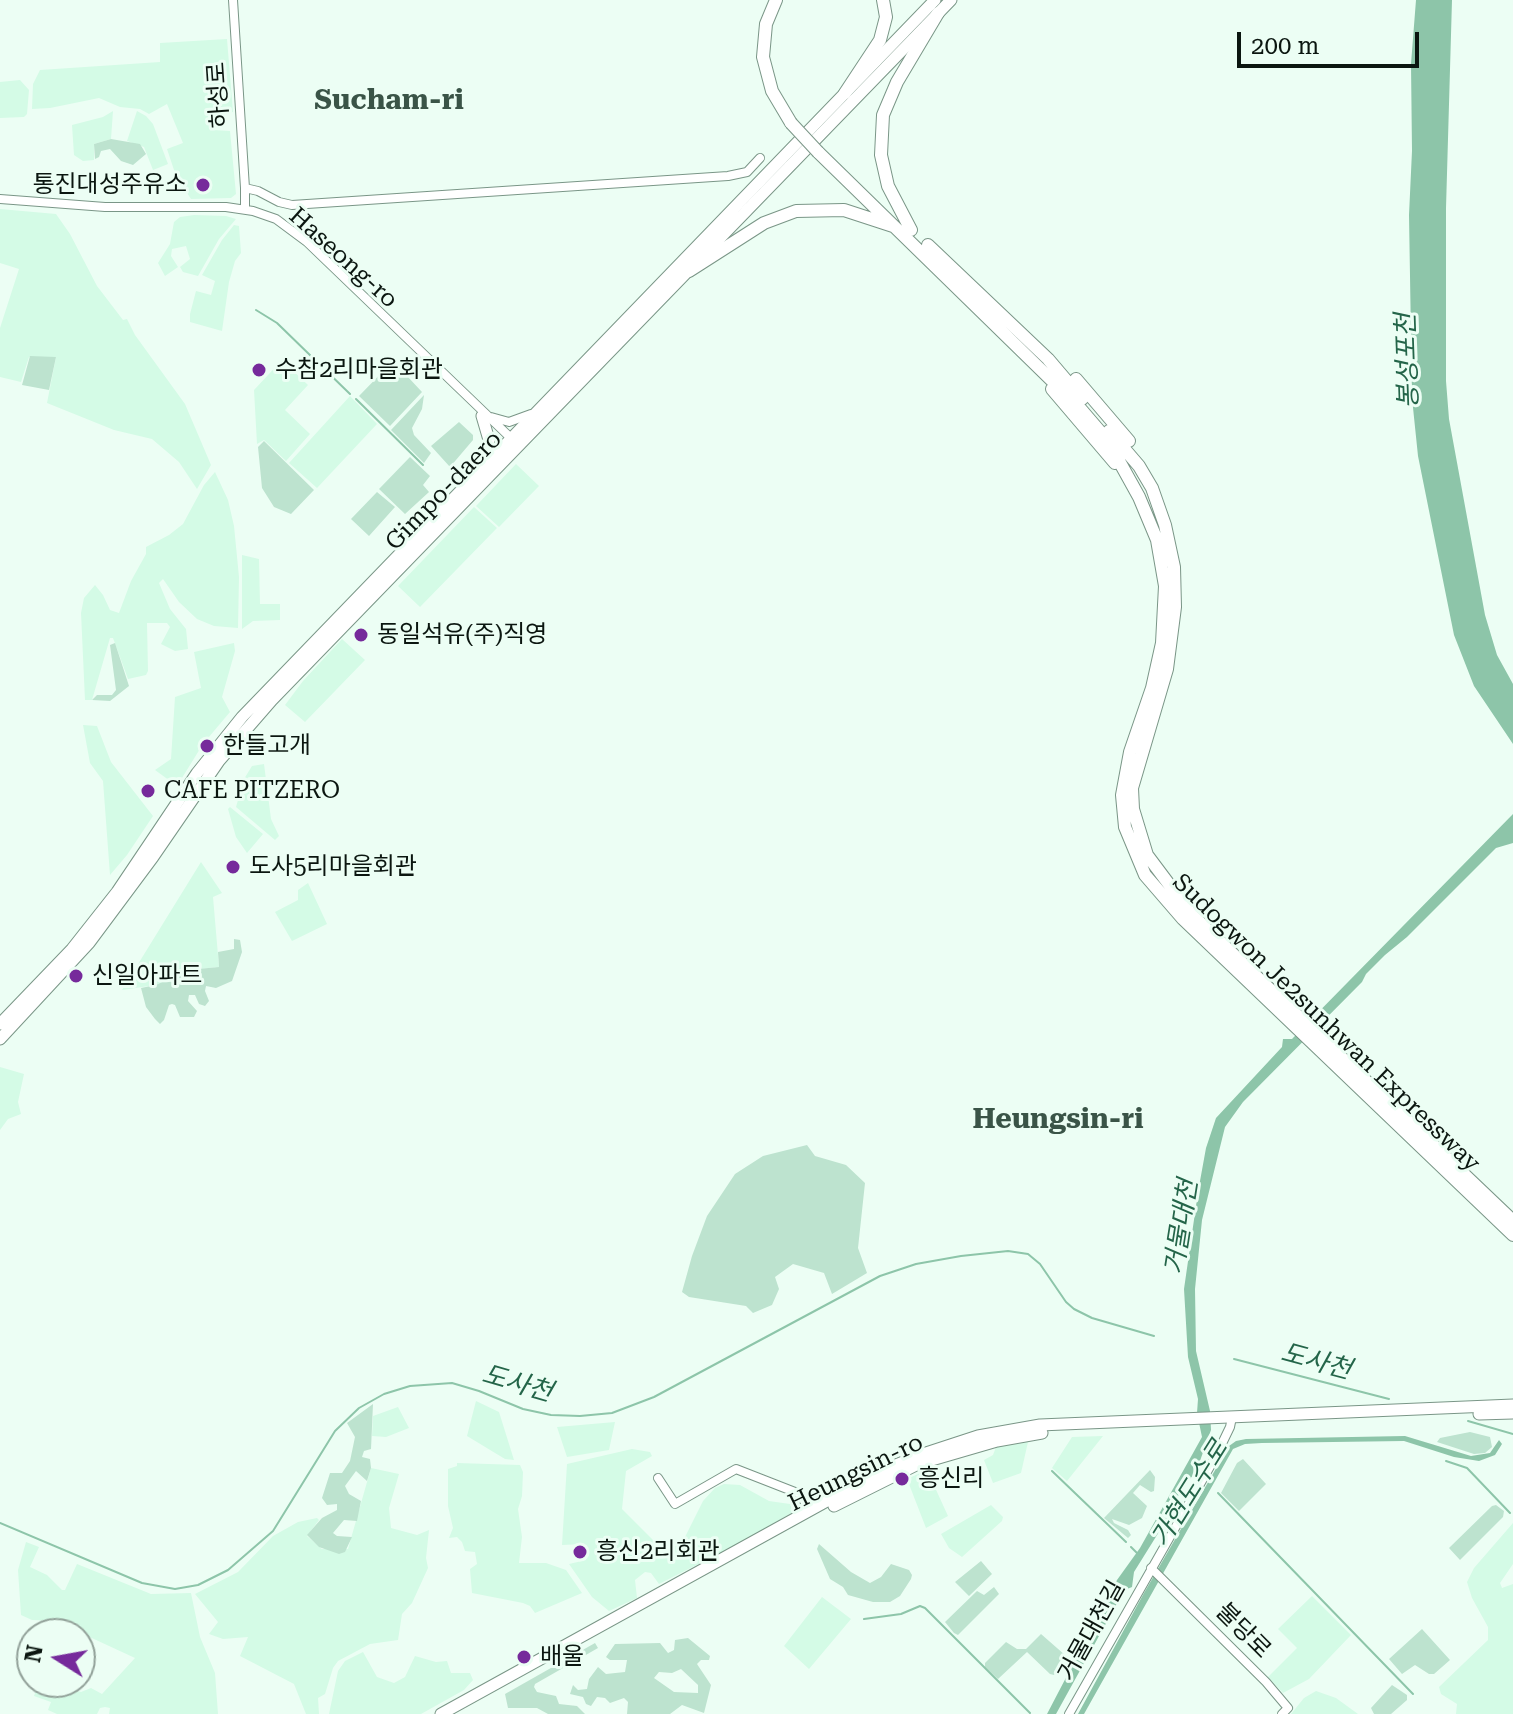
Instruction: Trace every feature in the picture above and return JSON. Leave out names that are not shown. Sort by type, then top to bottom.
[{"type":"highway","points":[[776,0],[762,41],[763,57],[772,91],[794,122],[1043,362]]},
{"type":"highway","points":[[784,0],[772,27],[769,53],[775,82],[794,122]]},
{"type":"highway","points":[[845,93],[880,40],[886,17],[883,0]]},
{"type":"highway","points":[[905,230],[888,186],[881,155],[883,115],[937,7]]},
{"type":"highway","points":[[689,271],[764,223],[796,211],[844,210],[905,230]]},
{"type":"highway","name":"Sudogwon Je2sunhwan Expressway","points":[[1043,362],[1139,466],[1152,488],[1165,525],[1174,567],[1175,593],[1167,669],[1135,769],[1132,788],[1133,809],[1147,855],[1192,915],[1290,1015]]},
{"type":"highway","name":"Sudogwon Je2sunhwan Expressway","points":[[1043,362],[1099,429],[1125,470],[1157,540],[1165,586],[1162,643],[1152,688],[1130,752],[1122,795],[1125,827],[1145,875],[1166,903],[1513,1221]]},
{"type":"highway","name":"Sudogwon Je2sunhwan Expressway","points":[[1321,1044],[1513,1235]]},
{"type":"main road","name":"Gimpo-daero","points":[[0,1024],[72,949],[117,892],[219,744],[473,477],[513,444],[535,412],[845,93],[937,7],[951,0]]},
{"type":"main road","name":"Gimpo-daero","points":[[0,1039],[89,943],[235,742],[513,444],[689,271],[937,7]]},
{"type":"main road","points":[[473,477],[489,446],[484,415]]},
{"type":"main road","points":[[1192,1423],[1513,1405]]},
{"type":"main road","points":[[1225,1421],[1513,1413]]},
{"type":"main road","name":"Heungsin-ro","points":[[441,1714],[906,1459],[998,1432],[1040,1425],[1192,1423]]},
{"type":"main road","name":"Heungsin-ro","points":[[454,1714],[907,1468],[965,1449],[1038,1433],[1192,1423]]},
{"type":"street","name":"하성로","points":[[233,0],[245,188]]},
{"type":"street","name":"Haseong-ro","points":[[245,188],[292,205],[728,176],[747,172],[760,158]]},
{"type":"street","points":[[245,188],[245,209]]},
{"type":"street","name":"Haseong-ro","points":[[0,201],[105,207],[245,209],[276,219],[296,232],[513,444]]},
{"type":"street","name":"Haseong-ro","points":[[0,201],[134,211],[244,212],[267,218],[292,233],[484,415]]},
{"type":"street","points":[[484,415],[509,422],[535,412]]},
{"type":"street","points":[[1151,1568],[1216,1456],[1225,1421]]},
{"type":"street","points":[[658,1478],[675,1504],[736,1469],[800,1494],[810,1511]]},
{"type":"street","name":"불당로","points":[[1151,1568],[1283,1700],[1288,1708],[1282,1714]]},
{"type":"street","name":"거물대천길","points":[[1069,1714],[1151,1568]]},
{"type":"shaded area","points":[[1416,0],[1452,0],[1446,208],[1446,381],[1449,419],[1485,615],[1497,655],[1513,684],[1513,744],[1474,686],[1454,635],[1418,456],[1412,398],[1409,215],[1411,64]]},
{"type":"shaded area","points":[[227,39],[233,112],[211,116],[213,130],[230,131],[236,194],[231,198],[191,199],[176,176],[167,149],[183,143],[167,104],[149,114],[99,98],[32,109],[33,84],[40,70],[160,62],[160,43]]},
{"type":"shaded area","points":[[20,80],[29,90],[27,114],[24,117],[0,118],[0,82]]},
{"type":"shaded area","points":[[113,111],[111,139],[94,144],[94,160],[83,161],[74,155],[72,125],[103,117]]},
{"type":"shaded area","points":[[137,111],[153,124],[168,164],[153,170],[144,147],[127,141]]},
{"type":"shaded area","points":[[111,139],[140,144],[146,154],[133,165],[121,161],[110,149],[101,151],[95,159],[94,144]]},
{"type":"shaded area","points":[[0,209],[56,214],[97,286],[123,320],[127,319],[135,335],[185,404],[211,465],[197,489],[179,462],[152,439],[114,430],[47,403],[56,357],[29,357],[21,382],[0,377],[0,328],[19,269],[0,263]]},
{"type":"shaded area","points":[[194,215],[236,219],[219,239],[198,276],[183,272],[180,267],[190,259],[186,246],[172,249],[171,256],[178,267],[165,276],[158,263],[170,244],[174,222],[180,217]]},
{"type":"shaded area","points":[[234,225],[239,226],[241,253],[235,261],[229,282],[222,331],[190,322],[190,314],[196,291],[211,295],[215,281],[202,275]]},
{"type":"shaded area","points":[[30,356],[56,357],[49,390],[22,385]]},
{"type":"shaded area","points":[[282,360],[308,385],[285,410],[310,434],[286,461],[264,440],[257,444],[254,390]]},
{"type":"shaded area","points":[[393,361],[422,392],[390,426],[359,396]]},
{"type":"shaded area","points":[[424,395],[422,409],[412,428],[414,435],[431,453],[424,463],[391,430]]},
{"type":"shaded area","points":[[350,396],[377,424],[317,488],[289,463]]},
{"type":"shaded area","points":[[459,422],[473,435],[473,440],[450,467],[431,446]]},
{"type":"shaded area","points":[[264,441],[314,490],[291,514],[274,507],[262,488],[258,447]]},
{"type":"shaded area","points":[[410,457],[430,476],[423,485],[429,492],[405,514],[379,489]]},
{"type":"shaded area","points":[[516,464],[539,486],[499,527],[476,506]]},
{"type":"shaded area","points":[[215,472],[228,500],[234,526],[239,577],[238,628],[214,626],[197,619],[179,602],[163,579],[159,583],[170,609],[186,629],[188,649],[175,651],[161,644],[170,627],[167,623],[147,623],[148,671],[146,675],[128,679],[113,638],[110,638],[92,700],[85,700],[81,613],[84,598],[95,585],[110,610],[119,613],[131,581],[146,554],[146,547],[183,524],[204,485]]},
{"type":"shaded area","points":[[377,492],[395,507],[369,536],[351,519]]},
{"type":"shaded area","points":[[474,507],[497,528],[420,607],[398,586]]},
{"type":"shaded area","points":[[242,555],[259,559],[260,604],[280,604],[280,620],[253,621],[242,629]]},
{"type":"shaded area","points":[[342,639],[365,660],[305,722],[285,705]]},
{"type":"shaded area","points":[[115,643],[129,686],[110,701],[92,700],[97,695],[112,695],[116,690],[110,645]]},
{"type":"shaded area","points":[[234,643],[235,651],[222,697],[230,712],[203,744],[177,786],[155,770],[171,759],[175,697],[201,688],[194,652]]},
{"type":"shaded area","points":[[83,725],[97,726],[111,762],[153,816],[110,875],[103,781],[90,763]]},
{"type":"shaded area","points":[[264,764],[271,819],[279,836],[275,840],[236,807],[244,779],[252,766]]},
{"type":"shaded area","points":[[230,807],[263,834],[247,853],[236,837]]},
{"type":"shaded area","points":[[1513,814],[1513,843],[1496,848],[1385,955],[1243,1102],[1225,1127],[1202,1220],[1195,1289],[1196,1351],[1210,1411],[1211,1430],[1196,1472],[1181,1489],[1172,1511],[1134,1572],[1132,1587],[1125,1590],[1120,1598],[1056,1714],[1047,1714],[1117,1580],[1140,1548],[1202,1437],[1197,1413],[1198,1399],[1188,1357],[1184,1289],[1206,1148],[1216,1118],[1282,1047],[1283,1039],[1292,1039]]},
{"type":"shaded area","points":[[201,862],[222,893],[213,897],[219,967],[187,970],[156,985],[122,990]]},
{"type":"shaded area","points":[[308,883],[327,924],[292,941],[275,912],[298,900],[298,890]]},
{"type":"shaded area","points":[[234,939],[240,940],[242,952],[232,981],[216,988],[206,986],[209,1001],[205,1006],[199,1004],[195,995],[189,995],[188,1001],[197,1011],[194,1017],[180,1017],[175,1005],[169,1005],[160,1024],[146,1007],[141,988],[156,985],[187,970],[219,967],[218,952],[234,949]]},
{"type":"shaded area","points":[[0,1067],[24,1074],[18,1102],[21,1114],[8,1119],[0,1130]]},
{"type":"shaded area","points":[[807,1145],[815,1156],[846,1165],[865,1183],[858,1248],[867,1273],[832,1294],[824,1273],[793,1264],[775,1277],[779,1289],[772,1305],[753,1313],[746,1306],[689,1297],[682,1292],[707,1216],[735,1174],[763,1156]]},
{"type":"shaded area","points":[[476,1401],[499,1412],[514,1460],[505,1459],[467,1436]]},
{"type":"shaded area","points":[[373,1404],[371,1449],[364,1451],[362,1457],[370,1459],[371,1468],[367,1481],[356,1471],[345,1486],[349,1494],[361,1501],[357,1521],[344,1520],[333,1533],[352,1537],[345,1552],[339,1554],[319,1547],[307,1535],[322,1518],[337,1510],[337,1504],[327,1505],[322,1498],[330,1473],[342,1473],[350,1461],[355,1437],[347,1423]]},
{"type":"shaded area","points":[[398,1407],[409,1428],[386,1437],[372,1436],[373,1416]]},
{"type":"shaded area","points":[[615,1422],[609,1450],[567,1457],[557,1427]]},
{"type":"shaded area","points":[[1470,1432],[1490,1437],[1492,1447],[1485,1453],[1474,1454],[1437,1442],[1440,1438]]},
{"type":"shaded area","points":[[1103,1436],[1067,1481],[1052,1468],[1072,1437]]},
{"type":"shaded area","points":[[1405,1436],[1471,1456],[1490,1453],[1499,1440],[1502,1444],[1495,1455],[1479,1461],[1454,1457],[1404,1441],[1262,1443],[1245,1444],[1233,1449],[1084,1714],[1078,1714],[1229,1446],[1246,1439]]},
{"type":"shaded area","points":[[1028,1442],[1021,1473],[993,1483],[984,1460],[993,1455],[996,1447]]},
{"type":"shaded area","points":[[632,1449],[650,1452],[652,1456],[626,1471],[622,1509],[654,1541],[684,1539],[703,1501],[715,1488],[724,1484],[740,1485],[769,1501],[790,1504],[793,1512],[659,1584],[651,1573],[645,1572],[635,1580],[637,1598],[609,1611],[592,1597],[569,1564],[586,1560],[585,1544],[562,1545],[567,1464]]},
{"type":"shaded area","points":[[1243,1459],[1266,1484],[1239,1511],[1221,1493],[1237,1463]]},
{"type":"shaded area","points":[[457,1463],[520,1465],[523,1472],[518,1509],[522,1537],[519,1563],[546,1563],[566,1570],[582,1593],[535,1613],[523,1603],[472,1593],[470,1569],[477,1564],[475,1552],[465,1551],[457,1537],[449,1538],[453,1528],[448,1506],[448,1469],[457,1466]]},
{"type":"shaded area","points":[[371,1468],[399,1474],[389,1508],[391,1528],[417,1535],[429,1530],[428,1568],[412,1603],[402,1614],[398,1640],[370,1644],[338,1661],[325,1694],[318,1698],[319,1714],[306,1714],[294,1684],[240,1656],[248,1637],[223,1639],[209,1634],[218,1622],[195,1594],[238,1572],[273,1536],[298,1522],[317,1518],[319,1520],[307,1536],[322,1549],[348,1549]]},
{"type":"shaded area","points":[[927,1470],[948,1516],[926,1528],[907,1479]]},
{"type":"shaded area","points":[[1150,1470],[1155,1477],[1154,1491],[1140,1485],[1133,1493],[1147,1506],[1142,1518],[1129,1525],[1112,1519],[1128,1530],[1131,1535],[1128,1538],[1104,1518]]},
{"type":"shaded area","points":[[991,1505],[1003,1517],[1002,1521],[962,1557],[949,1548],[941,1534]]},
{"type":"shaded area","points":[[1496,1505],[1504,1511],[1503,1517],[1460,1560],[1449,1548]]},
{"type":"shaded area","points":[[1513,1523],[1513,1564],[1500,1583],[1502,1588],[1513,1584],[1513,1714],[1456,1714],[1457,1704],[1441,1694],[1439,1687],[1488,1640],[1488,1627],[1467,1582],[1474,1568]]},
{"type":"shaded area","points":[[26,1542],[39,1547],[30,1567],[47,1575],[62,1590],[65,1590],[77,1564],[151,1594],[191,1593],[200,1637],[215,1673],[218,1714],[109,1714],[110,1708],[105,1707],[100,1708],[97,1714],[57,1714],[48,1710],[51,1702],[40,1698],[96,1698],[96,1691],[102,1694],[135,1658],[96,1640],[96,1618],[28,1618],[21,1615],[18,1570]]},
{"type":"shaded area","points":[[819,1544],[851,1572],[870,1583],[881,1577],[891,1564],[909,1570],[911,1579],[900,1596],[890,1602],[873,1602],[848,1595],[843,1587],[830,1579],[817,1549]]},
{"type":"shaded area","points":[[981,1561],[992,1574],[969,1596],[955,1582]]},
{"type":"shaded area","points":[[994,1587],[999,1594],[958,1635],[954,1633],[945,1622],[977,1591],[984,1595]]},
{"type":"shaded area","points":[[1312,1596],[1351,1635],[1309,1679],[1283,1693],[1268,1677],[1297,1648],[1278,1629]]},
{"type":"shaded area","points":[[822,1597],[851,1619],[809,1669],[784,1646]]},
{"type":"shaded area","points":[[1422,1629],[1450,1660],[1434,1674],[1415,1665],[1402,1674],[1389,1659]]},
{"type":"shaded area","points":[[1041,1634],[1065,1655],[1054,1675],[1027,1652],[998,1679],[985,1667],[985,1663],[1006,1642],[1017,1649],[1026,1649]]},
{"type":"shaded area","points":[[688,1638],[710,1656],[709,1660],[701,1660],[697,1664],[711,1685],[704,1713],[682,1705],[670,1714],[627,1714],[628,1702],[624,1698],[610,1703],[605,1698],[597,1697],[591,1706],[586,1704],[583,1697],[570,1694],[573,1685],[578,1690],[587,1689],[589,1679],[598,1667],[606,1674],[625,1672],[627,1660],[610,1660],[606,1657],[615,1644],[660,1643],[668,1653],[674,1650],[675,1640]],"holes":[[[681,1669],[698,1685],[698,1693],[674,1692],[654,1678],[659,1672],[672,1673]]]},
{"type":"shaded area","points":[[595,1643],[598,1648],[534,1687],[537,1692],[556,1696],[559,1704],[577,1706],[585,1714],[548,1714],[537,1708],[508,1708],[505,1694]]},
{"type":"shaded area","points":[[363,1652],[377,1677],[394,1683],[405,1677],[415,1656],[436,1662],[447,1661],[451,1673],[470,1673],[473,1680],[464,1690],[421,1714],[329,1714],[338,1671],[345,1661]]},
{"type":"shaded area","points":[[1392,1685],[1407,1695],[1407,1700],[1391,1714],[1374,1714],[1371,1708]]},
{"type":"shaded area","points":[[1316,1691],[1336,1698],[1358,1714],[1291,1714],[1304,1698]]},
{"type":"waterway","points":[[256,310],[277,323],[350,394]]},
{"type":"waterway","points":[[356,399],[423,465]]},
{"type":"waterway","name":"도사천","points":[[0,1523],[142,1583],[175,1589],[198,1585],[228,1570],[273,1531],[335,1431],[359,1408],[384,1394],[410,1386],[452,1383],[523,1409],[551,1415],[612,1413],[654,1397],[880,1276],[916,1264],[961,1256],[1008,1251],[1028,1254],[1040,1264],[1074,1309],[1092,1318],[1154,1336]]},
{"type":"waterway","name":"도사천","points":[[1234,1359],[1389,1399]]},
{"type":"waterway","name":"도사천","points":[[1468,1421],[1513,1434]]},
{"type":"waterway","points":[[1446,1461],[1467,1468],[1510,1513]]},
{"type":"waterway","points":[[1052,1471],[1126,1542]]},
{"type":"waterway","name":"가현도수로","points":[[1218,1493],[1413,1694]]},
{"type":"waterway","points":[[1131,1547],[1139,1555]]},
{"type":"waterway","points":[[864,1619],[901,1614],[920,1606],[925,1608],[1030,1713]]},
{"type":"place","name":"통진대성주유소","points":[[203,185]]},
{"type":"place","name":"수참2리마을회관","points":[[259,370]]},
{"type":"place","name":"동일석유(주)직영","points":[[361,635]]},
{"type":"place","name":"한들고개","points":[[207,746]]},
{"type":"place","name":"CAFE PITZERO","points":[[148,791]]},
{"type":"place","name":"도사5리마을회관","points":[[233,867]]},
{"type":"place","name":"신일아파트","points":[[76,976]]},
{"type":"place","name":"흥신리","points":[[902,1479]]},
{"type":"place","name":"흥신2리회관","points":[[580,1552]]},
{"type":"place","name":"배울","points":[[524,1657]]},
{"type":"district","name":"Sucham-ri","points":[[389,101]]},
{"type":"district","name":"Heungsin-ri","points":[[1058,1120]]},
{"type":"water label","name":"봉성포천","points":[[1408,361]]},
{"type":"water label","name":"거물대천","points":[[1182,1227]]}]
